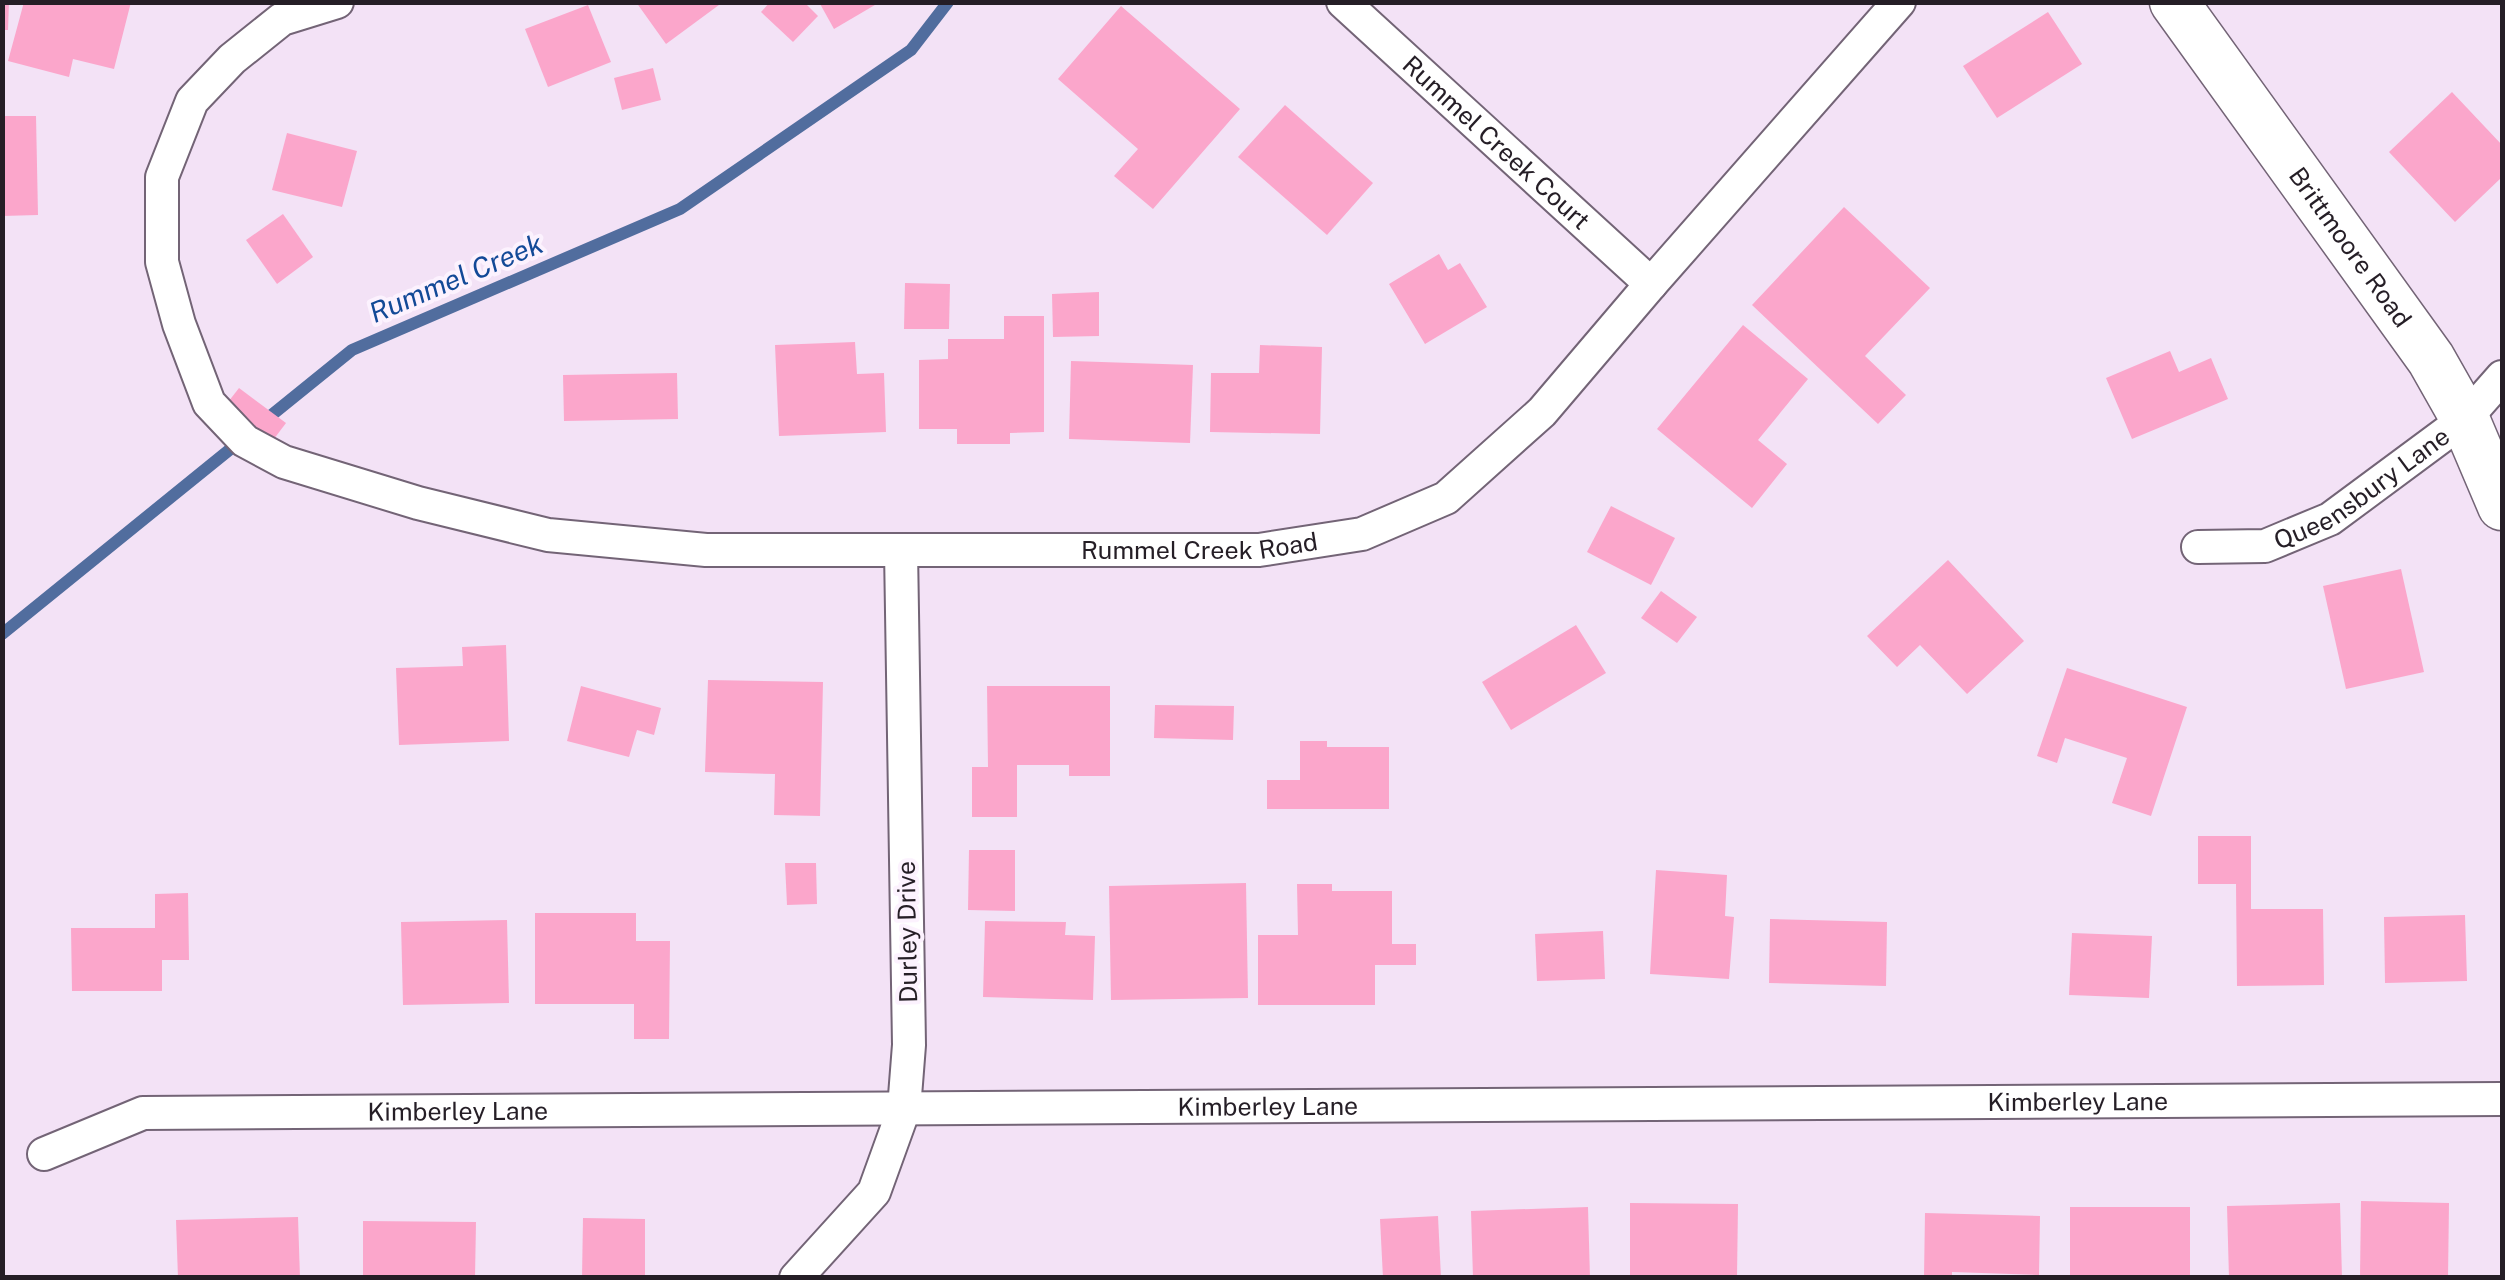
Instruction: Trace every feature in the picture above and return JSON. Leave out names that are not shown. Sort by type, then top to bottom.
[{"type":"street","points":[[277,11],[336,2]]},
{"type":"street","name":"Rummel Creek Court","points":[[1343,2],[1650,284]]},
{"type":"street","name":"Rummel Creek Road","points":[[277,11],[192,101],[162,177],[162,262],[179,324],[209,404],[245,441],[284,462],[418,503],[548,535],[706,550],[1259,550],[1362,534],[1446,498],[1542,412],[1898,2]]},
{"type":"street","name":"Brittmoore Road","points":[[2174,2],[2432,359],[2466,419],[2502,506]]},
{"type":"street","name":"Queensbury Lane","points":[[2198,547],[2265,546],[2330,519],[2466,419],[2502,376]]},
{"type":"street","name":"Durley Drive","points":[[796,1278],[874,1192],[904,1109],[909,1045],[901,550]]},
{"type":"street","name":"Kimberley Lane","points":[[44,1154],[143,1113],[2502,1099]]},
{"type":"building","points":[[2,2],[9,2],[8,30],[2,30]]},
{"type":"building","points":[[24,2],[131,2],[114,69],[73,59],[69,77],[8,61]]},
{"type":"building","points":[[636,2],[723,2],[666,44]]},
{"type":"building","points":[[770,2],[804,2],[818,16],[793,42],[761,12]]},
{"type":"building","points":[[819,2],[880,2],[834,29]]},
{"type":"building","points":[[588,5],[611,62],[548,87],[525,29]]},
{"type":"building","points":[[1121,6],[1240,109],[1153,209],[1114,176],[1138,149],[1058,79]]},
{"type":"building","points":[[2048,12],[2082,64],[1997,118],[1963,66]]},
{"type":"building","points":[[653,68],[661,100],[622,110],[614,78]]},
{"type":"building","points":[[2452,92],[2502,145],[2502,177],[2455,222],[2389,152]]},
{"type":"building","points":[[1285,105],[1373,183],[1327,235],[1238,157]]},
{"type":"building","points":[[2,116],[36,116],[38,215],[2,216]]},
{"type":"building","points":[[287,133],[357,151],[342,207],[272,190]]},
{"type":"building","points":[[1844,207],[1930,288],[1865,356],[1906,395],[1878,424],[1752,305]]},
{"type":"building","points":[[283,214],[313,257],[277,284],[246,240]]},
{"type":"building","points":[[1439,254],[1448,270],[1460,263],[1487,307],[1425,344],[1389,284]]},
{"type":"building","points":[[905,283],[950,284],[949,329],[904,329]]},
{"type":"building","points":[[1099,292],[1099,336],[1053,337],[1052,294]]},
{"type":"building","points":[[1004,316],[1044,316],[1044,432],[1010,433],[1010,444],[957,444],[957,429],[919,429],[919,360],[948,359],[948,339],[1004,339]]},
{"type":"building","points":[[1743,325],[1808,379],[1758,440],[1787,464],[1752,508],[1657,429]]},
{"type":"building","points":[[855,342],[857,374],[884,373],[886,432],[779,436],[775,345]]},
{"type":"building","points":[[1260,345],[1322,347],[1320,434],[1210,432],[1211,373],[1259,373]]},
{"type":"building","points":[[2170,351],[2179,372],[2211,358],[2228,399],[2132,439],[2106,378]]},
{"type":"building","points":[[1071,361],[1193,365],[1190,443],[1069,439]]},
{"type":"building","points":[[677,373],[678,419],[564,421],[563,375]]},
{"type":"building","points":[[239,388],[286,423],[261,456],[214,420]]},
{"type":"building","points":[[1611,506],[1675,538],[1651,585],[1587,552]]},
{"type":"building","points":[[1948,560],[2024,641],[1967,694],[1920,645],[1897,667],[1867,636]]},
{"type":"building","points":[[2401,569],[2424,672],[2346,689],[2323,586]]},
{"type":"building","points":[[1661,591],[1697,617],[1677,643],[1641,618]]},
{"type":"building","points":[[1576,625],[1606,673],[1511,730],[1482,682]]},
{"type":"building","points":[[506,645],[509,741],[399,745],[396,668],[463,666],[462,647]]},
{"type":"building","points":[[2067,668],[2187,707],[2151,816],[2112,803],[2127,758],[2065,738],[2057,763],[2037,756]]},
{"type":"building","points":[[708,680],[823,682],[820,816],[774,815],[775,774],[705,772]]},
{"type":"building","points":[[581,686],[661,708],[654,735],[637,730],[629,757],[567,741]]},
{"type":"building","points":[[987,686],[1110,686],[1110,776],[1069,776],[1069,765],[1017,765],[1017,817],[972,817],[972,767],[988,767]]},
{"type":"building","points":[[1155,705],[1234,706],[1233,740],[1154,738]]},
{"type":"building","points":[[1300,741],[1327,741],[1327,747],[1389,747],[1389,809],[1267,809],[1267,780],[1300,780]]},
{"type":"building","points":[[2198,836],[2251,836],[2251,909],[2323,909],[2324,985],[2237,986],[2236,884],[2198,884]]},
{"type":"building","points":[[969,850],[1015,850],[1015,911],[968,910]]},
{"type":"building","points":[[785,863],[816,863],[817,904],[787,905]]},
{"type":"building","points":[[1656,870],[1727,875],[1725,916],[1734,917],[1729,979],[1650,974]]},
{"type":"building","points":[[1246,883],[1248,998],[1111,1000],[1109,886]]},
{"type":"building","points":[[1297,884],[1332,884],[1332,891],[1392,891],[1392,944],[1416,944],[1416,965],[1375,965],[1375,1005],[1258,1005],[1258,935],[1298,935]]},
{"type":"building","points":[[188,893],[189,960],[162,960],[162,991],[72,991],[71,928],[155,928],[155,894]]},
{"type":"building","points":[[535,913],[636,913],[636,941],[670,941],[669,1039],[634,1039],[634,1004],[535,1004]]},
{"type":"building","points":[[2465,915],[2467,981],[2385,983],[2384,917]]},
{"type":"building","points":[[1770,919],[1887,922],[1886,986],[1769,983]]},
{"type":"building","points":[[507,920],[509,1003],[403,1005],[401,922]]},
{"type":"building","points":[[985,921],[1066,922],[1065,935],[1095,936],[1093,1000],[983,997]]},
{"type":"building","points":[[1603,931],[1605,979],[1537,981],[1535,934]]},
{"type":"building","points":[[2072,933],[2152,936],[2149,998],[2069,995]]},
{"type":"building","points":[[2361,1201],[2449,1203],[2448,1278],[2360,1278]]},
{"type":"building","points":[[1630,1203],[1738,1204],[1737,1277],[1630,1278]]},
{"type":"building","points":[[2340,1203],[2342,1278],[2229,1278],[2227,1206]]},
{"type":"building","points":[[1588,1207],[1590,1278],[1473,1278],[1471,1211]]},
{"type":"building","points":[[2070,1207],[2190,1207],[2190,1278],[2070,1278]]},
{"type":"building","points":[[1925,1213],[2040,1216],[2039,1275],[1952,1272],[1952,1278],[1924,1278]]},
{"type":"building","points":[[1438,1216],[1441,1278],[1383,1278],[1380,1219]]},
{"type":"building","points":[[298,1217],[300,1278],[178,1278],[176,1220]]},
{"type":"building","points":[[583,1218],[645,1219],[645,1278],[582,1278]]},
{"type":"building","points":[[363,1221],[476,1222],[475,1278],[363,1278]]},
{"type":"waterway","name":"Rummel Creek","points":[[263,422],[352,350],[680,209],[911,50],[948,2]]},
{"type":"waterway","name":"Rummel Creek","points":[[2,634],[244,438]]}]
